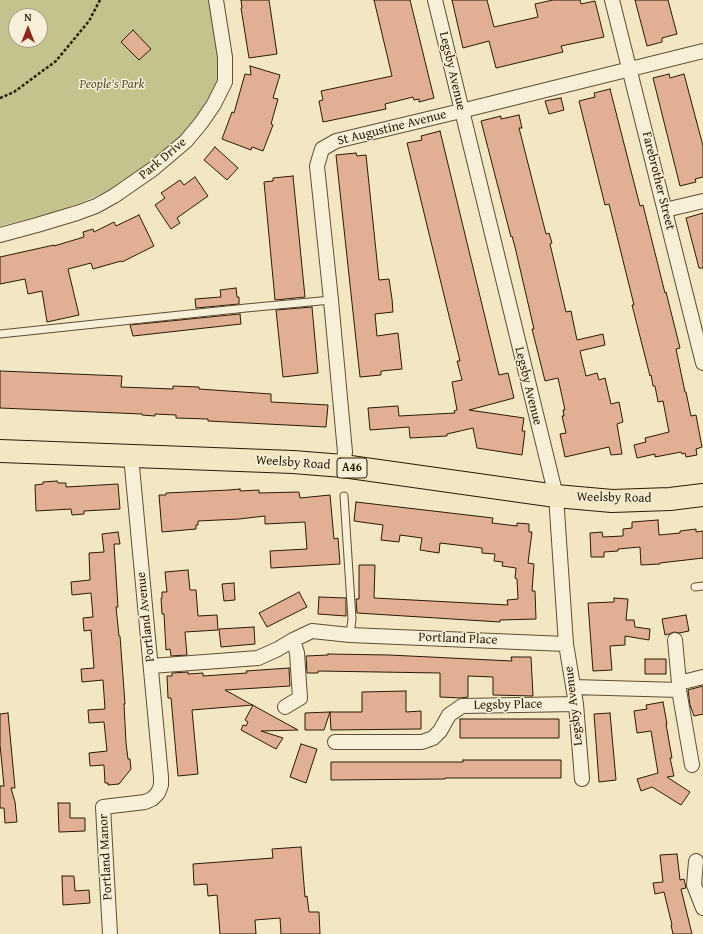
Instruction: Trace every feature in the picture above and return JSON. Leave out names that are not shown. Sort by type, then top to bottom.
[{"type":"highway","name":"Weelsby Road","points":[[0,451],[293,462],[343,466],[556,496],[612,501],[670,499],[703,495]]},
{"type":"street","name":"Park Drive","points":[[0,235],[96,206],[114,196],[153,169],[186,141],[214,104],[224,82],[224,56],[216,0]]},
{"type":"street","name":"Legsby Avenue","points":[[435,0],[556,496],[566,644],[576,704],[582,779]]},
{"type":"street","name":"Farebrother Street","points":[[612,0],[700,341],[703,363]]},
{"type":"street","name":"St Augustine Avenue","points":[[343,466],[345,452],[332,300],[317,166],[322,149],[336,140],[461,111],[703,51]]},
{"type":"street","points":[[665,210],[703,201]]},
{"type":"street","name":"Portland Avenue","points":[[131,456],[161,777]]},
{"type":"street","name":"Portland Place","points":[[151,666],[258,658],[312,631],[350,635],[566,644]]},
{"type":"street","points":[[285,707],[300,698],[297,653],[293,640]]},
{"type":"street","points":[[674,640],[679,686],[692,765]]},
{"type":"street","points":[[573,687],[679,686],[703,677]]},
{"type":"street","name":"Legsby Place","points":[[335,742],[422,742],[433,738],[440,731],[449,715],[462,706],[576,704]]},
{"type":"street","name":"Portland Manor","points":[[110,934],[103,807],[145,802],[152,799],[158,793],[161,785],[161,777]]},
{"type":"street","points":[[696,861],[694,885],[703,908]]},
{"type":"lane","points":[[0,334],[332,300]]},
{"type":"lane","points":[[344,496],[352,619],[350,635]]},
{"type":"lane","points":[[695,587],[703,586]]},
{"type":"path","points":[[0,98],[14,92],[56,61],[89,21],[100,0]]},
{"type":"green space","name":"People's Park","points":[[0,0],[213,0],[220,42],[219,75],[216,86],[203,111],[184,133],[152,162],[132,176],[113,188],[85,201],[55,212],[0,226]]},
{"type":"building","points":[[241,0],[269,0],[277,54],[249,58]]},
{"type":"building","points":[[374,0],[410,0],[434,98],[419,102],[419,99],[414,100],[413,97],[385,104],[386,109],[323,122],[319,101],[323,100],[321,91],[392,76]]},
{"type":"building","points":[[452,0],[487,0],[494,27],[538,17],[535,4],[553,0],[580,0],[581,4],[595,1],[604,37],[561,46],[563,52],[496,68],[489,41],[463,48]]},
{"type":"building","points":[[635,0],[668,0],[677,34],[662,38],[662,42],[647,46]]},
{"type":"building","points":[[133,30],[151,49],[139,60],[121,42]]},
{"type":"building","points":[[250,66],[280,75],[273,98],[278,99],[271,124],[273,125],[263,151],[252,147],[251,150],[222,139],[232,112],[234,113],[245,74],[251,75]]},
{"type":"building","points":[[669,74],[670,78],[684,74],[703,146],[703,177],[695,179],[696,182],[680,186],[653,78]]},
{"type":"building","points":[[610,89],[640,206],[643,205],[680,348],[676,349],[691,416],[696,415],[702,447],[696,449],[697,455],[686,457],[685,453],[682,454],[681,452],[655,457],[655,454],[637,458],[634,445],[646,442],[645,438],[669,432],[663,401],[658,402],[655,386],[653,386],[651,375],[650,376],[609,204],[605,205],[579,101],[595,97],[594,93]]},
{"type":"building","points":[[561,98],[564,110],[549,114],[545,101]]},
{"type":"building","points":[[519,115],[522,128],[519,128],[546,234],[549,233],[552,243],[550,244],[566,312],[571,311],[577,340],[603,334],[605,345],[580,351],[586,376],[597,373],[599,380],[605,378],[611,404],[619,402],[623,422],[617,424],[622,454],[611,455],[609,447],[565,457],[560,434],[566,433],[562,416],[564,416],[563,410],[565,410],[558,378],[545,381],[532,329],[534,329],[515,247],[512,236],[511,237],[481,121],[501,116],[501,119]]},
{"type":"building","points":[[440,131],[499,375],[508,373],[514,398],[469,410],[524,418],[522,431],[525,431],[522,455],[477,448],[473,428],[447,434],[447,436],[410,438],[409,427],[370,430],[368,408],[398,406],[399,416],[455,413],[454,411],[457,410],[452,382],[462,380],[457,361],[460,361],[407,143],[422,140],[421,136]]},
{"type":"building","points":[[215,147],[238,168],[227,180],[204,160]]},
{"type":"building","points":[[356,153],[357,156],[366,155],[379,280],[389,279],[392,299],[393,312],[375,314],[377,336],[398,333],[402,369],[381,371],[381,375],[360,377],[336,155]]},
{"type":"building","points":[[293,176],[305,297],[275,300],[264,182],[273,181],[273,178]]},
{"type":"building","points":[[195,177],[208,196],[177,218],[180,223],[171,229],[155,205],[165,198],[161,193],[180,180],[184,185]]},
{"type":"building","points":[[703,213],[703,268],[699,268],[686,218]]},
{"type":"building","points":[[139,215],[154,246],[122,262],[121,261],[93,269],[91,263],[68,269],[79,315],[47,322],[42,291],[28,294],[25,279],[0,284],[0,257],[54,246],[84,237],[83,232],[93,229],[94,232],[114,222],[116,226]]},
{"type":"building","points":[[236,288],[237,297],[239,297],[239,304],[196,308],[195,299],[221,297],[220,290]]},
{"type":"building","points":[[312,307],[318,373],[283,377],[276,310]]},
{"type":"building","points":[[240,314],[241,324],[133,336],[130,325]]},
{"type":"building","points":[[0,371],[122,376],[121,387],[173,389],[173,386],[199,387],[199,389],[271,394],[271,402],[328,405],[326,427],[208,421],[208,419],[176,418],[176,415],[155,414],[155,416],[142,414],[0,408]]},
{"type":"building","points":[[57,481],[58,483],[66,483],[66,487],[118,484],[120,509],[84,511],[84,514],[72,515],[71,509],[36,511],[35,485],[43,484],[43,482]]},
{"type":"building","points":[[240,489],[240,491],[259,490],[259,493],[299,492],[300,498],[330,495],[334,539],[338,538],[340,564],[271,568],[270,551],[307,549],[305,522],[265,524],[265,516],[198,521],[196,529],[162,532],[159,495],[166,495],[166,493]]},
{"type":"building","points":[[356,502],[493,518],[492,523],[517,526],[517,523],[529,524],[529,532],[532,532],[528,563],[534,564],[532,591],[535,591],[536,619],[500,620],[500,622],[357,613],[356,599],[359,599],[359,565],[375,565],[374,598],[508,605],[507,600],[518,599],[517,579],[515,578],[516,568],[502,566],[503,562],[494,561],[495,554],[482,553],[482,548],[440,543],[439,553],[420,550],[422,538],[400,535],[399,542],[381,540],[383,525],[354,521]]},
{"type":"building","points":[[658,520],[659,535],[680,533],[680,531],[696,529],[696,532],[703,531],[703,558],[641,565],[640,547],[604,552],[604,557],[591,557],[590,533],[602,532],[603,537],[623,536],[623,529],[632,528],[632,522]]},
{"type":"building","points":[[118,532],[120,544],[114,544],[118,607],[116,607],[120,636],[125,704],[126,743],[131,769],[119,784],[108,785],[108,783],[105,783],[104,765],[90,766],[89,753],[107,751],[104,722],[89,723],[88,710],[105,709],[103,680],[82,682],[81,669],[94,668],[91,630],[84,631],[83,618],[93,617],[91,593],[72,595],[71,582],[90,580],[89,553],[104,552],[102,534]]},
{"type":"building","points":[[188,570],[190,590],[196,590],[198,616],[217,615],[218,630],[185,632],[187,655],[171,656],[170,649],[166,650],[164,614],[162,614],[162,592],[167,592],[165,572]]},
{"type":"building","points":[[234,583],[235,600],[224,601],[222,584]]},
{"type":"building","points":[[299,592],[307,607],[267,627],[259,613]]},
{"type":"building","points":[[319,597],[346,598],[346,616],[318,614]]},
{"type":"building","points":[[614,598],[628,599],[626,620],[634,620],[635,627],[650,629],[649,640],[625,636],[625,645],[610,646],[612,670],[593,671],[588,603],[614,602]]},
{"type":"building","points":[[686,615],[689,631],[679,633],[674,632],[665,635],[662,619]]},
{"type":"building","points":[[254,627],[255,644],[221,647],[219,629]]},
{"type":"building","points":[[328,654],[389,655],[512,661],[511,657],[531,657],[533,696],[493,695],[493,677],[468,676],[468,697],[461,698],[440,697],[440,673],[318,671],[318,673],[307,673],[306,656]]},
{"type":"building","points":[[645,659],[666,659],[666,674],[645,674]]},
{"type":"building","points":[[289,668],[290,686],[225,690],[252,705],[192,710],[198,774],[178,776],[171,698],[168,698],[167,676],[172,676],[172,673],[203,673],[203,676]]},
{"type":"building","points":[[703,686],[703,714],[694,716],[690,705],[688,690]]},
{"type":"building","points":[[406,691],[406,712],[421,711],[421,729],[331,730],[330,712],[362,712],[362,692]]},
{"type":"building","points":[[663,702],[672,758],[670,758],[674,776],[667,777],[690,792],[681,805],[652,787],[641,791],[637,779],[658,773],[651,731],[637,733],[634,711],[647,709],[646,705]]},
{"type":"building","points":[[253,705],[298,730],[261,731],[283,738],[276,749],[241,730],[243,725],[246,726],[248,722],[245,720]]},
{"type":"building","points":[[330,712],[324,730],[305,730],[305,713]]},
{"type":"building","points":[[8,713],[15,788],[11,788],[15,802],[17,822],[5,823],[4,808],[0,808],[0,786],[4,786],[0,745],[0,714]]},
{"type":"building","points":[[610,713],[616,780],[599,782],[594,714]]},
{"type":"building","points":[[460,719],[559,719],[559,738],[460,738]]},
{"type":"building","points":[[301,744],[317,749],[306,783],[290,777]]},
{"type":"building","points":[[463,760],[561,760],[561,778],[331,780],[331,762],[463,762]]},
{"type":"building","points":[[58,803],[70,803],[70,818],[85,818],[85,831],[59,832]]},
{"type":"building","points":[[301,847],[305,897],[307,896],[309,912],[319,912],[320,934],[281,934],[280,918],[255,920],[256,934],[220,934],[217,895],[208,896],[207,884],[194,885],[193,864],[273,858],[272,849]]},
{"type":"building","points":[[677,854],[680,880],[684,879],[686,888],[681,889],[692,934],[673,934],[664,892],[655,894],[653,883],[663,882],[660,855]]},
{"type":"building","points":[[62,876],[74,876],[75,891],[89,890],[90,903],[63,905]]}]
